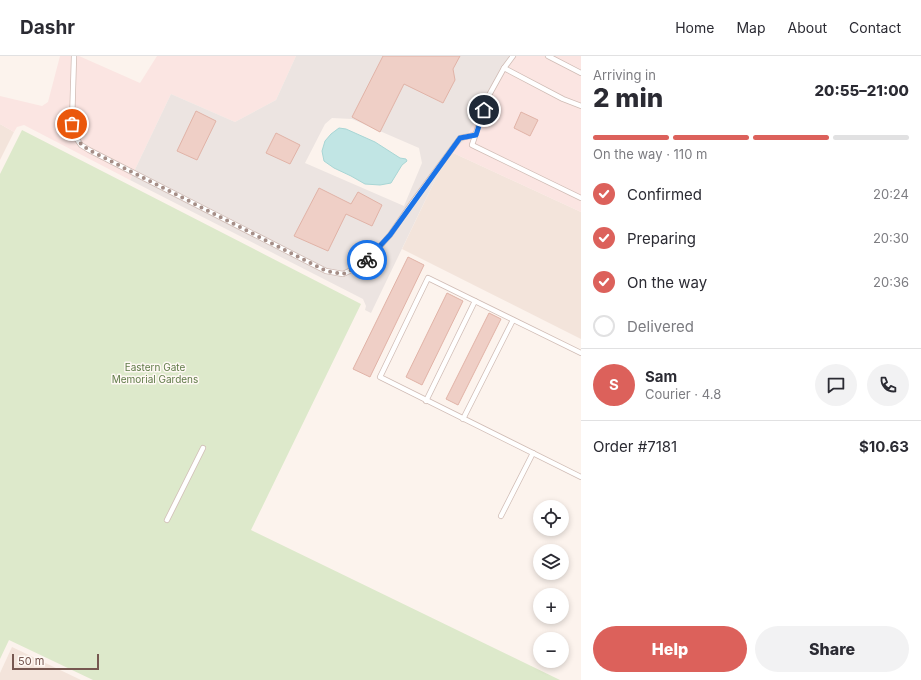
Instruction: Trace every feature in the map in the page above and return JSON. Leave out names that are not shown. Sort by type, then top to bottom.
[{"type":"lane","points":[[74,56],[72,124],[76,138],[81,145],[326,271],[343,274],[364,264],[390,235],[460,138],[476,135]]},
{"type":"lane","points":[[513,56],[504,68],[488,97],[472,145],[581,198]]},
{"type":"lane","points":[[548,56],[581,73]]},
{"type":"lane","points":[[504,68],[563,99],[581,106]]},
{"type":"lane","points":[[581,353],[428,278],[380,377],[581,477]]},
{"type":"lane","points":[[426,400],[476,301]]},
{"type":"lane","points":[[463,419],[513,320]]},
{"type":"lane","points":[[167,520],[203,448]]},
{"type":"lane","points":[[501,516],[533,453]]},
{"type":"shaded area","points":[[60,56],[79,56],[140,83],[157,56],[296,56],[276,100],[235,122],[171,94],[130,180],[24,125],[17,127],[14,132],[0,124],[0,96],[42,106],[48,102]]},
{"type":"shaded area","points":[[296,56],[513,56],[463,142],[449,151],[371,313],[365,310],[366,306],[363,299],[130,180],[171,94],[235,122],[276,100]],"holes":[[[332,118],[352,119],[419,148],[422,163],[404,206],[305,163],[325,124]]]},
{"type":"shaded area","points":[[513,56],[581,56],[581,212],[449,151],[483,106]]},
{"type":"shaded area","points":[[0,124],[14,132],[0,160]]},
{"type":"shaded area","points":[[449,151],[581,212],[581,339],[402,249]]},
{"type":"shaded area","points":[[12,647],[81,680],[0,680],[0,673]]},
{"type":"green space","name":"Eastern Gate Memorial Gardens","points":[[22,130],[361,304],[251,530],[560,680],[93,680],[9,640],[0,659],[0,174]]},
{"type":"water","points":[[339,128],[346,129],[375,142],[400,158],[406,159],[407,161],[402,165],[391,183],[380,185],[365,184],[334,168],[324,161],[322,151],[325,141]]},
{"type":"building","points":[[383,56],[460,56],[453,69],[455,80],[443,103],[404,84],[380,132],[352,117]]},
{"type":"building","points":[[196,111],[216,121],[197,160],[177,151]]},
{"type":"building","points":[[521,112],[538,120],[530,136],[514,128]]},
{"type":"building","points":[[276,133],[300,145],[290,164],[266,153]]},
{"type":"building","points":[[319,188],[351,204],[358,192],[382,205],[372,226],[346,214],[328,251],[294,236]]},
{"type":"building","points":[[408,257],[424,265],[370,377],[353,369]]},
{"type":"building","points":[[447,293],[463,301],[422,385],[406,377]]},
{"type":"building","points":[[489,313],[501,319],[458,405],[446,399]]},
{"type":"way so far","points":[[72,124],[76,138],[81,145],[89,150],[326,271],[343,274],[364,264],[367,260]]},
{"type":"route","points":[[367,260],[390,235],[460,138],[476,135],[484,110]]}]
